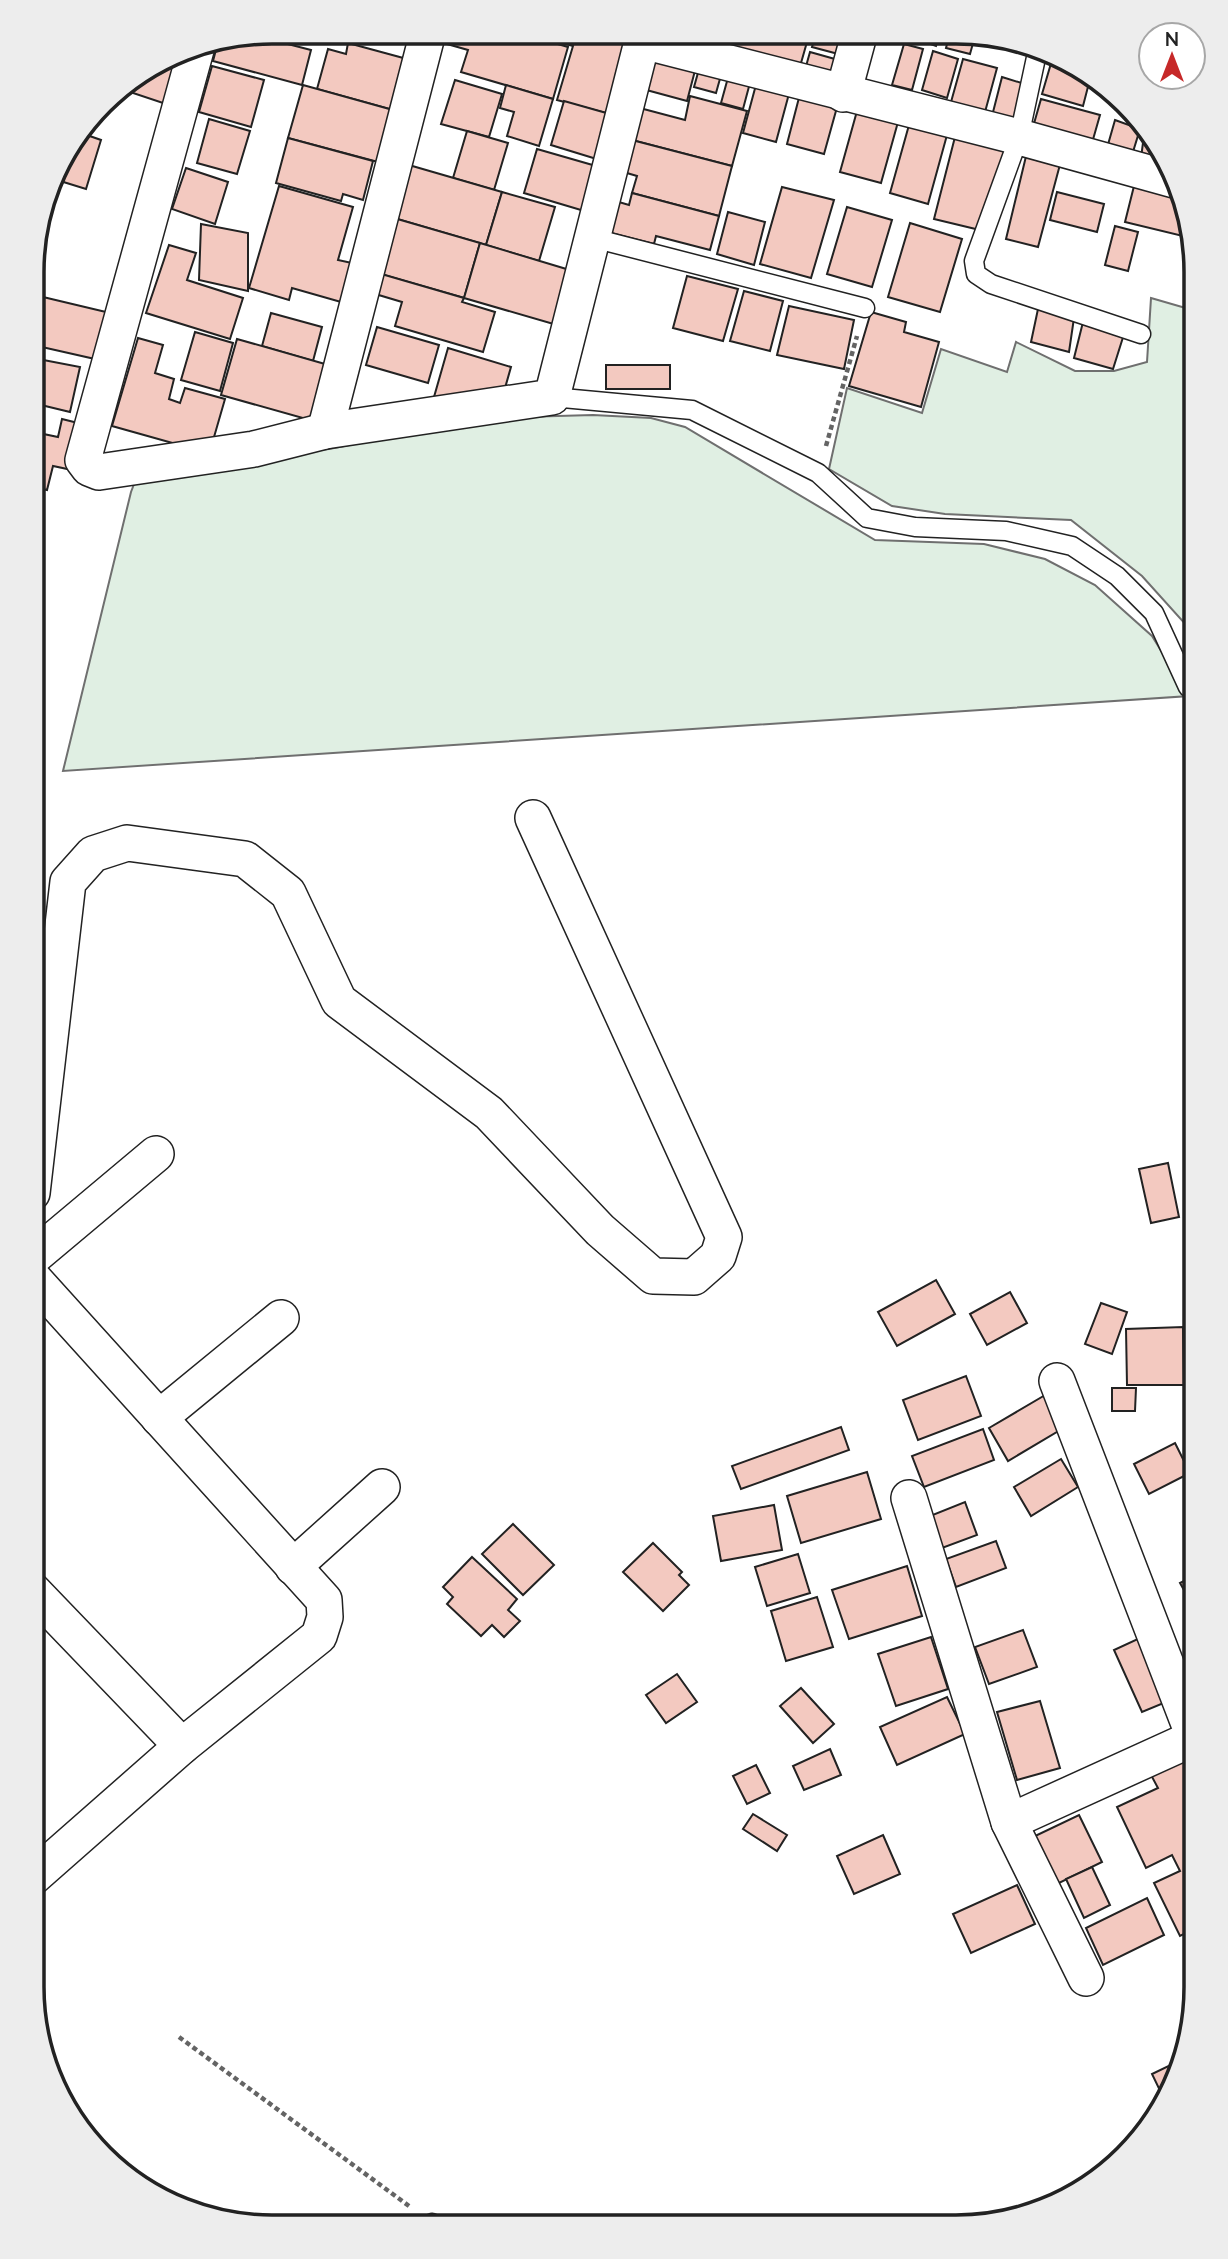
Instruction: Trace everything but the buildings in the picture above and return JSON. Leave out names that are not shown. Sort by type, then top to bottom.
[{"type":"street","points":[[325,430],[425,44]]},
{"type":"street","points":[[194,58],[83,460],[89,468],[99,471],[254,449],[325,430],[552,397],[641,44]]},
{"type":"street","points":[[668,44],[843,94],[1019,137],[1163,177]]},
{"type":"street","points":[[843,94],[857,44]]},
{"type":"street","points":[[44,1089],[68,882],[93,854],[127,843],[245,859],[288,893],[339,1001],[489,1113],[600,1230],[653,1276],[694,1277],[718,1256],[724,1237],[533,818]]},
{"type":"street","points":[[44,1248],[156,1154]]},
{"type":"street","points":[[44,1290],[324,1600],[325,1617],[318,1636],[44,1863]]},
{"type":"street","points":[[159,1418],[281,1318]]},
{"type":"street","points":[[1057,1381],[1184,1710]]},
{"type":"street","points":[[293,1567],[382,1487]]},
{"type":"street","points":[[909,1498],[1009,1822],[1086,1978]]},
{"type":"street","points":[[44,1602],[182,1746]]},
{"type":"street","points":[[1009,1822],[1184,1744]]},
{"type":"lane","points":[[1036,59],[1019,137],[974,261],[976,274],[991,284],[1141,334]]},
{"type":"lane","points":[[593,238],[865,308]]},
{"type":"lane","points":[[552,397],[692,410],[818,473],[867,518],[915,527],[1006,531],[1072,546],[1116,576],[1154,613],[1184,678]]},
{"type":"path","points":[[818,473],[865,308]]},
{"type":"path","points":[[179,2037],[418,2215]]},
{"type":"green space","points":[[1151,298],[1184,308],[1184,623],[1142,576],[1071,520],[945,514],[892,506],[829,469],[847,388],[922,413],[941,349],[1007,372],[1016,342],[1075,371],[1114,371],[1147,362]]},
{"type":"green space","points":[[593,415],[651,418],[685,427],[875,540],[984,544],[1045,559],[1095,585],[1152,636],[1184,688],[1184,696],[63,771],[131,492],[141,466],[329,449],[452,425],[522,417]]}]
